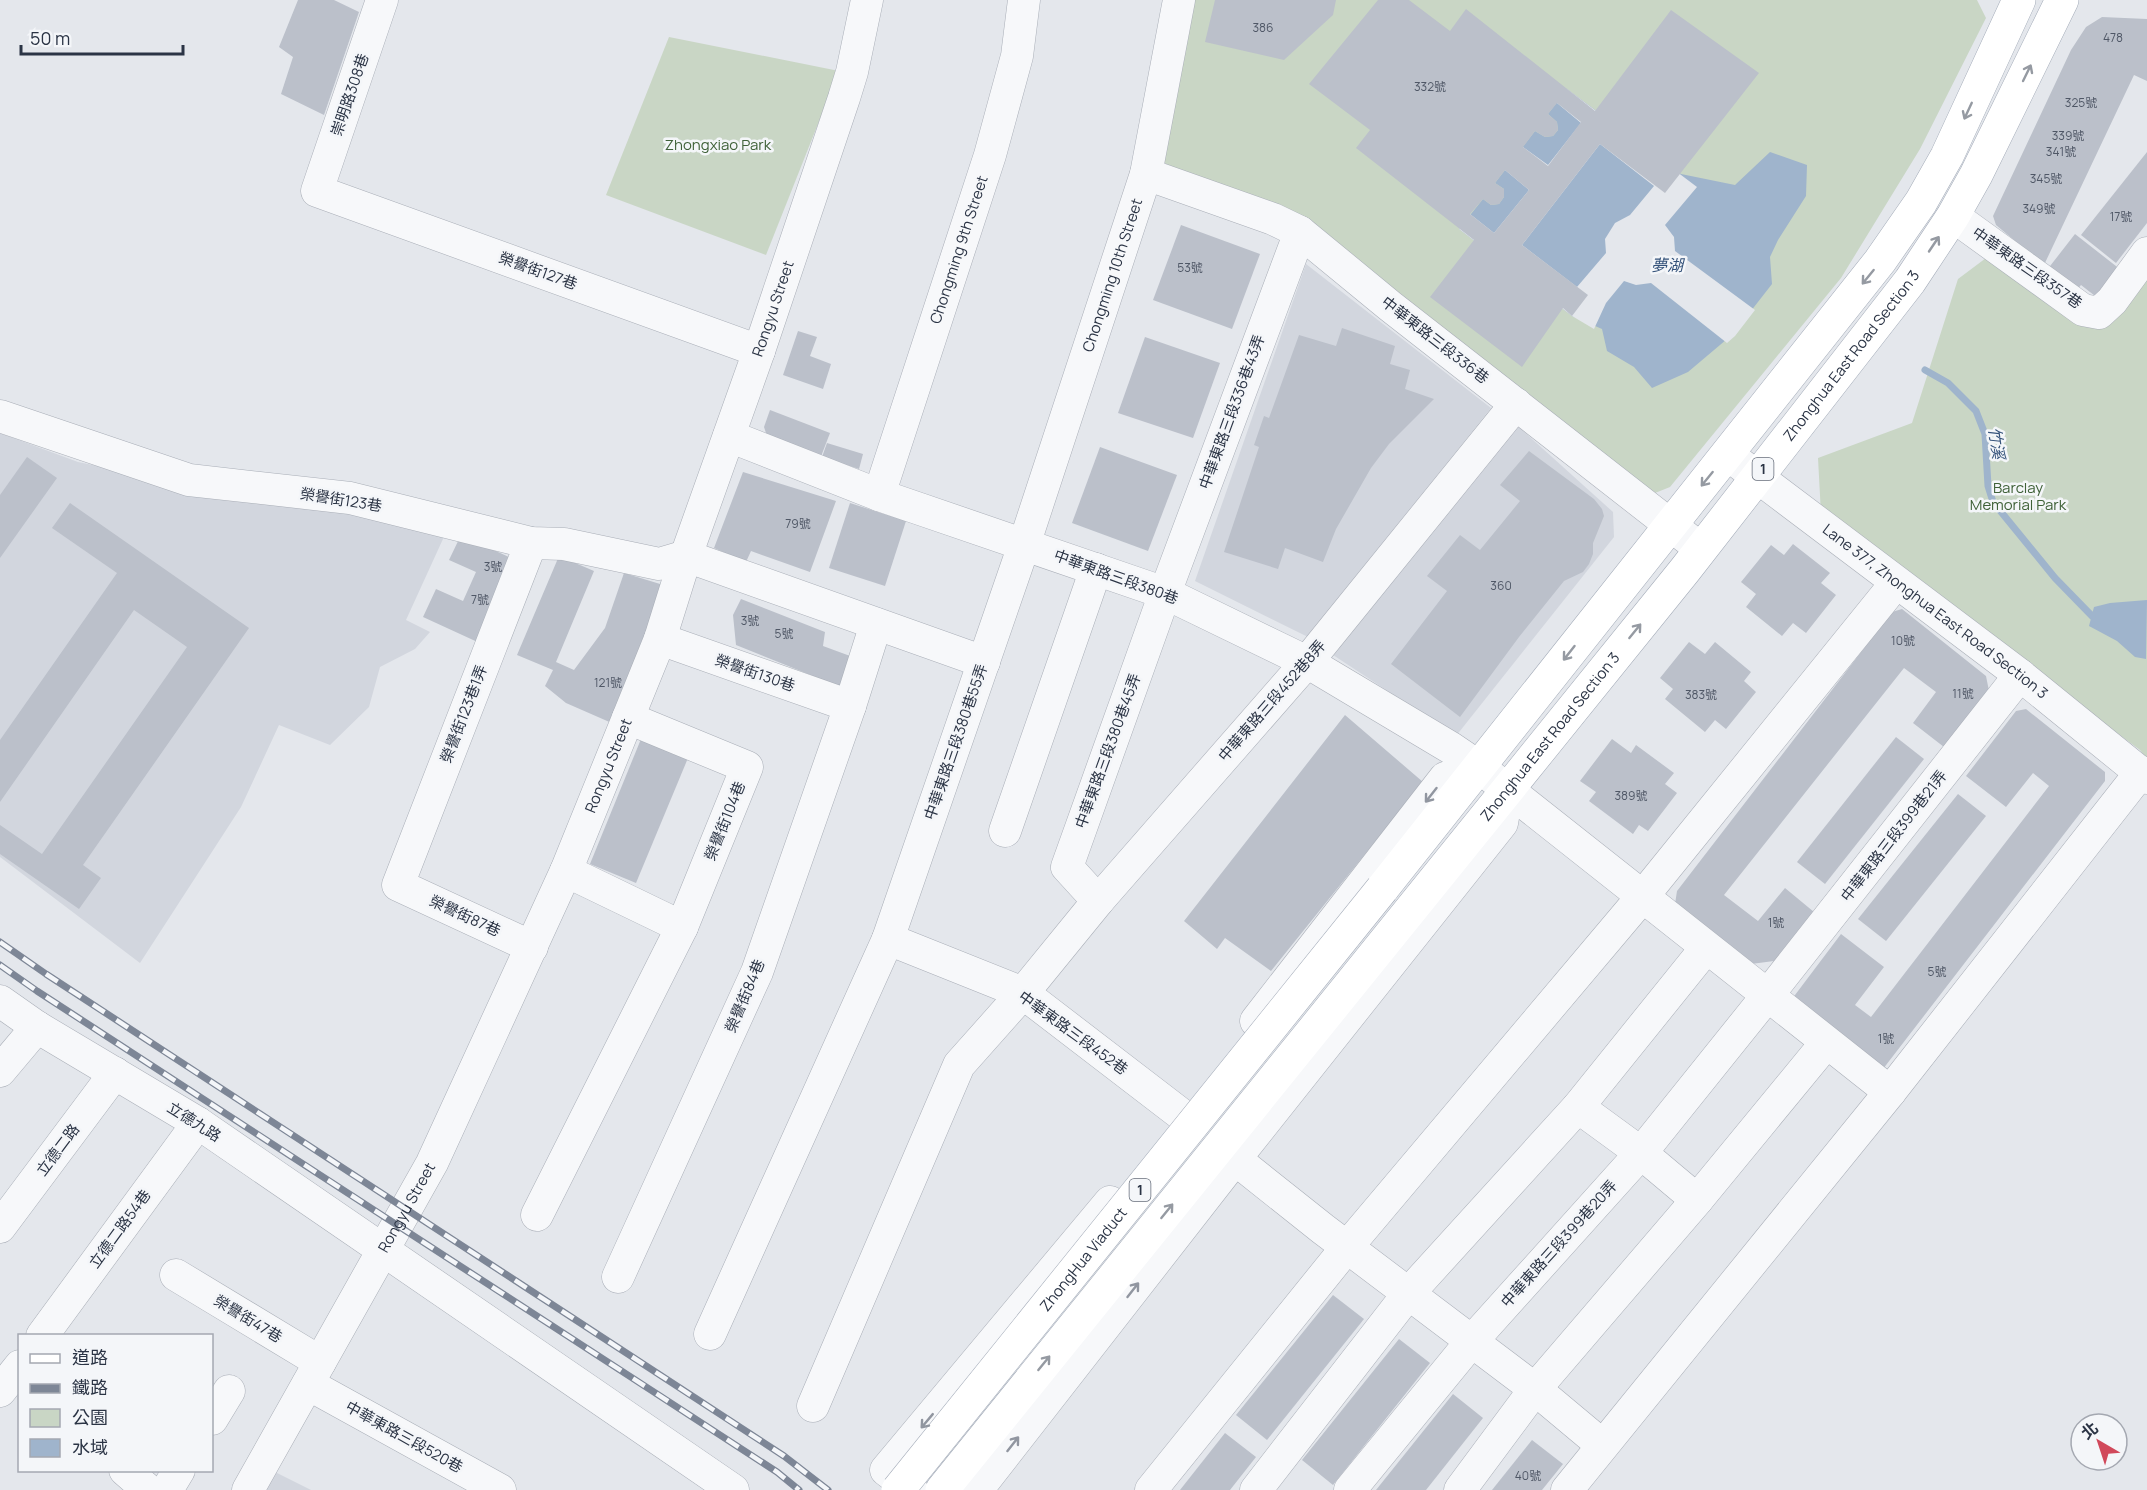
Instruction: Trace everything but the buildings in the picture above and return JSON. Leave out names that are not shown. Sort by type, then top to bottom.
[{"type":"main road","name":"1","points":[[1479,767],[1880,261],[1921,202],[1947,156],[2019,0]]},
{"type":"main road","name":"Zhonghua East Road Section 3","points":[[942,1490],[1701,549],[1910,281],[1953,216],[1976,175],[2062,0]]},
{"type":"main road","name":"ZhongHua Viaduct","points":[[898,1490],[1479,767]]},
{"type":"street","name":"崇明路308巷","points":[[317,190],[382,0]]},
{"type":"street","name":"Rongyu Street","points":[[248,1490],[432,1163],[566,871],[660,639],[686,556],[759,351],[852,72],[867,0]]},
{"type":"street","name":"Chongming 9th Street","points":[[879,495],[990,155],[1017,56],[1024,0]]},
{"type":"street","name":"Chongming 10th Street","points":[[1023,545],[1146,174],[1179,0]]},
{"type":"street","name":"中華東路三段336巷","points":[[1146,174],[1273,219],[1300,232],[1390,306],[1701,549]]},
{"type":"street","name":"榮譽街127巷","points":[[317,190],[759,351]]},
{"type":"street","name":"中華東路三段357巷","points":[[1953,216],[2083,310],[2099,314],[2112,301],[2147,254]]},
{"type":"street","name":"中華東路三段336巷43弄","points":[[1165,592],[1300,232]]},
{"type":"street","name":"中華東路三段452巷8弄","points":[[1023,993],[1098,900],[1307,662],[1516,404]]},
{"type":"street","name":"榮譽街123巷","points":[[0,416],[189,480],[350,498],[531,543],[564,544],[659,564],[686,556]]},
{"type":"street","name":"中華東路三段380巷","points":[[729,436],[879,495],[1165,592],[1307,662],[1479,767],[1890,1092]]},
{"type":"street","name":"Lane 377, Zhonghua East Road Section 3","points":[[1727,454],[2020,675],[2144,775]]},
{"type":"street","name":"榮譽街123巷1弄","points":[[398,885],[531,543]]},
{"type":"street","name":"中華東路三段380巷55弄","points":[[888,939],[1023,545]]},
{"type":"street","points":[[686,556],[984,662]]},
{"type":"street","points":[[1005,831],[1096,568]]},
{"type":"street","points":[[1151,1490],[1347,1247],[1643,896],[1896,583]]},
{"type":"street","name":"中華東路三段380巷45弄","points":[[1098,900],[1067,867],[1165,592]]},
{"type":"street","name":"榮譽街84巷","points":[[618,1277],[756,972],[850,706],[876,624]]},
{"type":"street","name":"榮譽街130巷","points":[[660,639],[850,706]]},
{"type":"street","name":"中華東路三段399巷21弄","points":[[1767,996],[2020,675]]},
{"type":"street","name":"榮譽街104巷","points":[[628,718],[747,767],[682,927]]},
{"type":"street","points":[[912,1490],[886,1470],[1182,1115],[1445,778],[1479,767]]},
{"type":"street","points":[[1567,1490],[2144,775]]},
{"type":"street","points":[[977,1490],[1235,1159],[1502,823],[1508,789]]},
{"type":"street","points":[[537,1215],[682,927],[566,871]]},
{"type":"street","name":"榮譽街87巷","points":[[398,885],[532,947]]},
{"type":"street","points":[[710,1334],[888,939]]},
{"type":"street","name":"中華東路三段452巷","points":[[888,939],[1023,993],[1182,1115]]},
{"type":"street","points":[[1256,1490],[1408,1294],[1578,1107],[1706,948]]},
{"type":"street","points":[[813,1406],[959,1065],[1023,993]]},
{"type":"street","name":"中華東路三段399巷20弄","points":[[1350,1490],[1471,1342],[1641,1153],[1767,996]]},
{"type":"street","name":"立德九路","points":[[0,1001],[37,1027],[198,1123],[733,1490]]},
{"type":"street","points":[[0,1071],[37,1027]]},
{"type":"street","points":[[1460,1490],[1535,1389],[1697,1200],[1826,1043]]},
{"type":"street","name":"立德二路","points":[[0,1227],[115,1073]]},
{"type":"street","points":[[1578,1107],[1641,1153],[1697,1200]]},
{"type":"street","name":"立德二路54巷","points":[[43,1334],[198,1123]]},
{"type":"street","points":[[1235,1159],[1408,1294],[1535,1389],[1602,1445]]},
{"type":"street","name":"榮譽街47巷","points":[[176,1275],[314,1373]]},
{"type":"street","name":"中華東路三段520巷","points":[[314,1373],[500,1490]]},
{"type":"street","points":[[213,1417],[229,1391]]},
{"type":"street","points":[[109,1490],[122,1472]]},
{"type":"street","points":[[126,1472],[148,1490]]},
{"type":"street","points":[[167,1490],[178,1472]]},
{"type":"shaded area","points":[[1306,264],[1491,408],[1308,637],[1195,581]]},
{"type":"shaded area","points":[[1511,420],[1613,512],[1614,537],[1456,736],[1327,651]]},
{"type":"shaded area","points":[[0,433],[78,462],[249,497],[448,528],[406,620],[430,632],[415,649],[380,667],[369,707],[330,745],[279,725],[241,807],[140,963],[0,857]]},
{"type":"shaded area","points":[[275,1472],[311,1490],[264,1490]]},
{"type":"green space","points":[[1193,0],[1977,0],[1986,18],[1920,149],[1841,278],[1670,487],[1655,493],[1637,489],[1295,220],[1164,163]]},
{"type":"green space","name":"Zhongxiao Park","points":[[669,37],[839,71],[766,255],[606,195]]},
{"type":"green space","name":"Barclay Memorial Park","points":[[1986,258],[2091,327],[2147,269],[2147,759],[2140,750],[1821,514],[1818,458],[1912,423],[1958,279]]},
{"type":"water","name":"夢湖","points":[[1567,89],[1681,174],[1735,185],[1770,152],[1807,165],[1806,196],[1770,257],[1772,284],[1733,334],[1688,372],[1652,388],[1634,367],[1607,351],[1602,329],[1572,316],[1459,229],[1483,199],[1491,205],[1499,204],[1504,197],[1504,189],[1495,183],[1535,131],[1545,137],[1553,136],[1558,130],[1557,122],[1548,114]]},
{"type":"water","points":[[2147,600],[2146,659],[2135,657],[2117,641],[2089,626],[2094,607],[2110,603]]},
{"type":"pier","points":[[1567,89],[1697,187],[1665,225],[1674,237],[1675,251],[1755,310],[1727,343],[1651,283],[1636,285],[1624,281],[1606,303],[1594,329],[1572,316],[1459,229],[1470,214],[1494,233],[1529,190],[1505,170],[1523,147],[1548,165],[1581,123],[1557,103]],"holes":[[[1600,144],[1654,186],[1630,215],[1615,223],[1605,239],[1606,253],[1577,287],[1522,245]]]},
{"type":"waterway","name":"竹溪","points":[[1925,370],[1948,383],[1976,411],[1985,434],[1988,486],[1993,502],[2055,578],[2092,616]]},
{"type":"railway","points":[[0,942],[784,1456],[828,1490]]},
{"type":"railway","points":[[0,965],[777,1472],[799,1490]]}]
